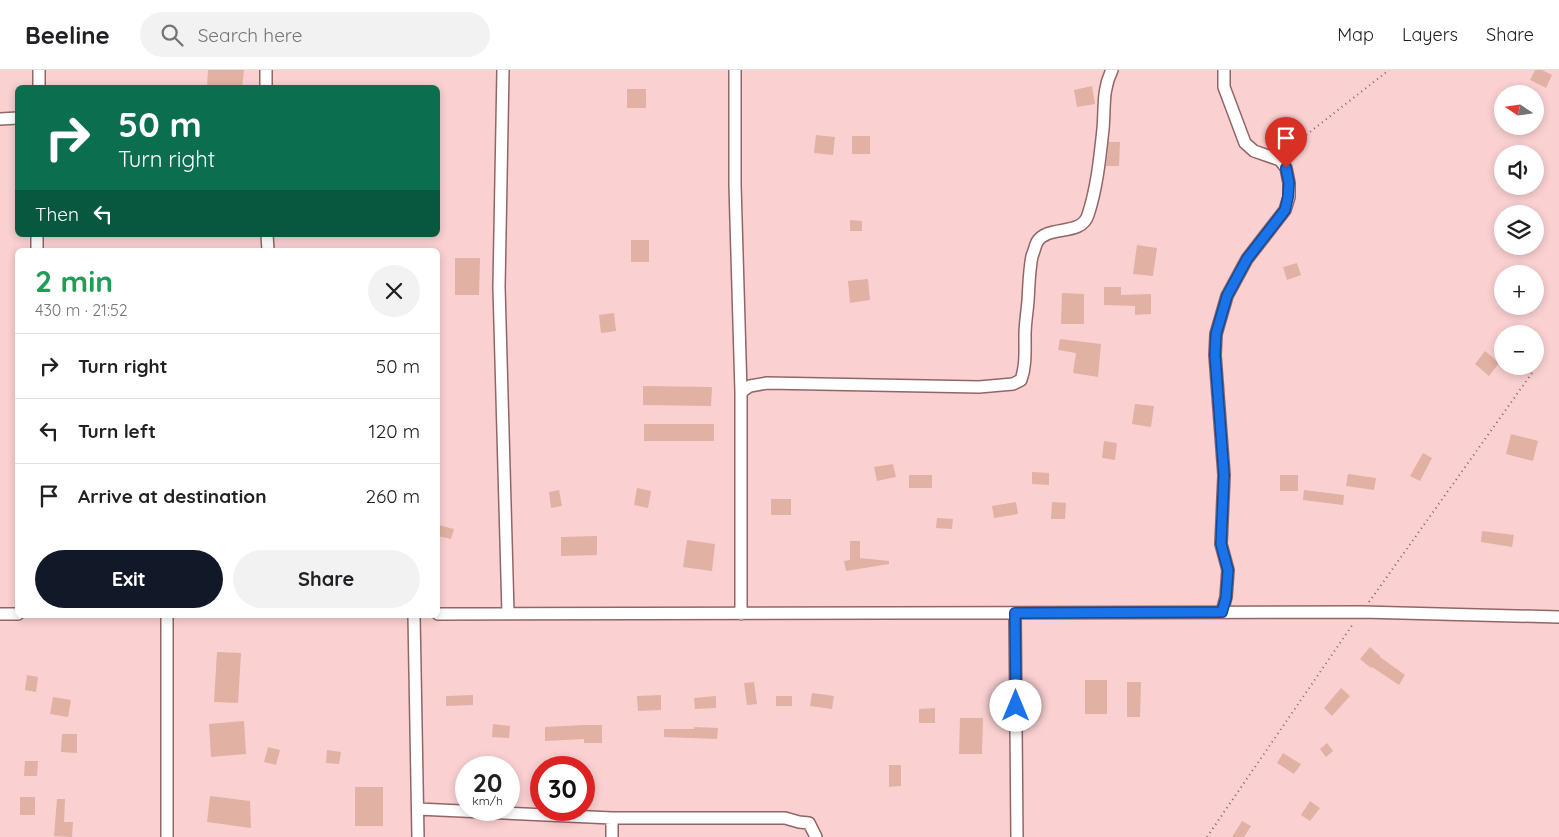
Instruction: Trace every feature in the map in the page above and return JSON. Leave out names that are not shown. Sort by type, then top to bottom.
[{"type":"street","points":[[39,85],[40,70]]},
{"type":"street","points":[[266,70],[266,85]]},
{"type":"street","points":[[503,70],[499,287],[508,613]]},
{"type":"street","points":[[735,70],[741,614]]},
{"type":"street","points":[[740,392],[750,386],[767,383],[979,387],[1013,384],[1021,380],[1024,371],[1029,272],[1034,250],[1037,242],[1043,236],[1077,227],[1088,216],[1095,188],[1103,128],[1105,88],[1112,70]]},
{"type":"street","points":[[1222,612],[1226,598],[1228,570],[1221,544],[1224,475],[1215,355],[1216,334],[1227,296],[1247,259],[1285,210],[1289,183],[1286,168],[1280,160],[1254,150],[1245,143],[1224,88],[1224,70]]},
{"type":"street","points":[[0,119],[15,118]]},
{"type":"street","points":[[440,614],[1362,612],[1559,617]]},
{"type":"street","points":[[1015,613],[1017,837]]},
{"type":"street","points":[[0,614],[15,614]]},
{"type":"street","points":[[167,618],[167,837]]},
{"type":"street","points":[[414,618],[418,837]]},
{"type":"street","points":[[418,809],[612,818],[785,818],[809,823],[816,837]]},
{"type":"street","points":[[612,818],[612,837]]},
{"type":"path","points":[[1280,160],[1301,139],[1389,70]]},
{"type":"building","points":[[208,70],[244,70],[242,85],[207,85]]},
{"type":"building","points":[[1535,70],[1542,70],[1552,75],[1546,88],[1544,85],[1530,80]]},
{"type":"building","points":[[1092,86],[1095,104],[1077,107],[1074,90]]},
{"type":"building","points":[[627,89],[646,89],[646,108],[627,108]]},
{"type":"building","points":[[816,135],[835,137],[833,155],[814,153]]},
{"type":"building","points":[[852,136],[870,136],[870,154],[852,154]]},
{"type":"building","points":[[1109,142],[1120,142],[1119,166],[1106,166]]},
{"type":"building","points":[[850,220],[862,221],[862,231],[850,231]]},
{"type":"building","points":[[631,240],[649,240],[649,262],[631,262]]},
{"type":"building","points":[[1137,245],[1157,248],[1153,276],[1133,274]]},
{"type":"building","points":[[455,258],[480,258],[479,295],[455,295]]},
{"type":"building","points":[[1297,263],[1301,275],[1287,280],[1283,267]]},
{"type":"building","points":[[868,279],[870,300],[850,303],[848,281]]},
{"type":"building","points":[[1104,287],[1121,287],[1121,295],[1151,294],[1151,314],[1135,315],[1135,306],[1104,305]]},
{"type":"building","points":[[1062,293],[1084,294],[1084,324],[1061,324]]},
{"type":"building","points":[[614,313],[616,331],[601,333],[599,315]]},
{"type":"building","points":[[1060,339],[1101,344],[1098,377],[1073,373],[1076,353],[1058,350]]},
{"type":"building","points":[[1485,351],[1494,359],[1494,370],[1489,376],[1475,364]]},
{"type":"building","points":[[643,386],[712,387],[711,406],[643,405]]},
{"type":"building","points":[[1135,404],[1154,406],[1151,427],[1132,424]]},
{"type":"building","points":[[644,424],[714,424],[714,441],[644,441]]},
{"type":"building","points":[[1511,434],[1538,441],[1533,461],[1506,454]]},
{"type":"building","points":[[1104,441],[1117,443],[1115,460],[1102,458]]},
{"type":"building","points":[[1423,453],[1432,458],[1420,481],[1410,476]]},
{"type":"building","points":[[893,464],[896,477],[877,481],[874,467]]},
{"type":"building","points":[[1032,472],[1049,473],[1049,485],[1032,484]]},
{"type":"building","points":[[1348,474],[1376,478],[1374,490],[1346,486]]},
{"type":"building","points":[[909,475],[932,475],[932,488],[909,488]]},
{"type":"building","points":[[1280,475],[1298,475],[1298,491],[1280,491]]},
{"type":"building","points":[[637,488],[651,491],[648,508],[634,505]]},
{"type":"building","points":[[559,490],[562,506],[551,508],[549,492]]},
{"type":"building","points":[[1304,490],[1344,495],[1343,505],[1303,500]]},
{"type":"building","points":[[771,499],[791,499],[791,515],[771,515]]},
{"type":"building","points":[[1016,502],[1018,514],[994,518],[992,506]]},
{"type":"building","points":[[1052,502],[1066,503],[1065,519],[1051,519]]},
{"type":"building","points":[[937,518],[953,519],[952,529],[936,528]]},
{"type":"building","points":[[440,526],[454,529],[451,539],[440,536]]},
{"type":"building","points":[[1482,531],[1514,535],[1512,547],[1481,542]]},
{"type":"building","points":[[597,536],[597,555],[561,556],[561,537]]},
{"type":"building","points":[[687,540],[715,544],[712,571],[683,567]]},
{"type":"building","points":[[850,541],[860,541],[860,558],[889,561],[889,564],[846,571],[844,561],[850,560]]},
{"type":"building","points":[[1370,647],[1380,657],[1405,675],[1399,685],[1360,659]]},
{"type":"building","points":[[217,652],[241,653],[238,703],[214,702]]},
{"type":"building","points":[[27,675],[38,677],[36,692],[25,690]]},
{"type":"building","points":[[1085,680],[1107,680],[1107,714],[1085,714]]},
{"type":"building","points":[[754,682],[757,704],[747,705],[744,683]]},
{"type":"building","points":[[1127,682],[1141,682],[1140,717],[1127,717]]},
{"type":"building","points":[[1341,688],[1350,696],[1332,716],[1324,708]]},
{"type":"building","points":[[812,693],[834,696],[832,709],[810,706]]},
{"type":"building","points":[[473,695],[473,705],[446,706],[446,696]]},
{"type":"building","points":[[661,695],[661,710],[638,711],[637,696]]},
{"type":"building","points":[[716,696],[716,708],[695,709],[694,698]]},
{"type":"building","points":[[776,696],[792,696],[792,706],[776,706]]},
{"type":"building","points":[[53,697],[71,700],[68,717],[50,714]]},
{"type":"building","points":[[935,708],[935,723],[919,723],[919,709]]},
{"type":"building","points":[[960,718],[983,718],[982,754],[959,754]]},
{"type":"building","points":[[244,721],[246,754],[211,757],[209,724]]},
{"type":"building","points":[[493,724],[510,726],[509,738],[492,737]]},
{"type":"building","points":[[602,725],[602,743],[584,743],[584,739],[545,741],[545,727]]},
{"type":"building","points":[[694,727],[718,728],[717,739],[664,737],[664,729],[694,729]]},
{"type":"building","points":[[62,734],[77,734],[77,753],[61,752]]},
{"type":"building","points":[[1327,743],[1333,751],[1326,757],[1320,749]]},
{"type":"building","points":[[268,747],[280,750],[276,765],[264,762]]},
{"type":"building","points":[[327,750],[341,752],[339,764],[326,763]]},
{"type":"building","points":[[1283,753],[1301,764],[1294,774],[1277,763]]},
{"type":"building","points":[[25,761],[38,761],[37,776],[24,776]]},
{"type":"building","points":[[889,765],[901,765],[901,786],[889,787]]},
{"type":"building","points":[[355,787],[383,787],[383,826],[355,826]]},
{"type":"building","points":[[210,796],[250,801],[251,828],[207,822]]},
{"type":"building","points":[[20,797],[35,797],[35,815],[20,815]]},
{"type":"building","points":[[57,799],[65,799],[64,822],[73,822],[72,837],[54,836]]},
{"type":"building","points":[[1310,801],[1320,808],[1310,821],[1301,815]]},
{"type":"building","points":[[1242,821],[1251,826],[1244,837],[1232,837]]},
{"type":"route","points":[[1016,706],[1015,613],[1222,612],[1226,598],[1228,570],[1221,544],[1220,529],[1224,475],[1215,355],[1216,334],[1227,296],[1247,259],[1285,210],[1289,183],[1286,168]]}]
